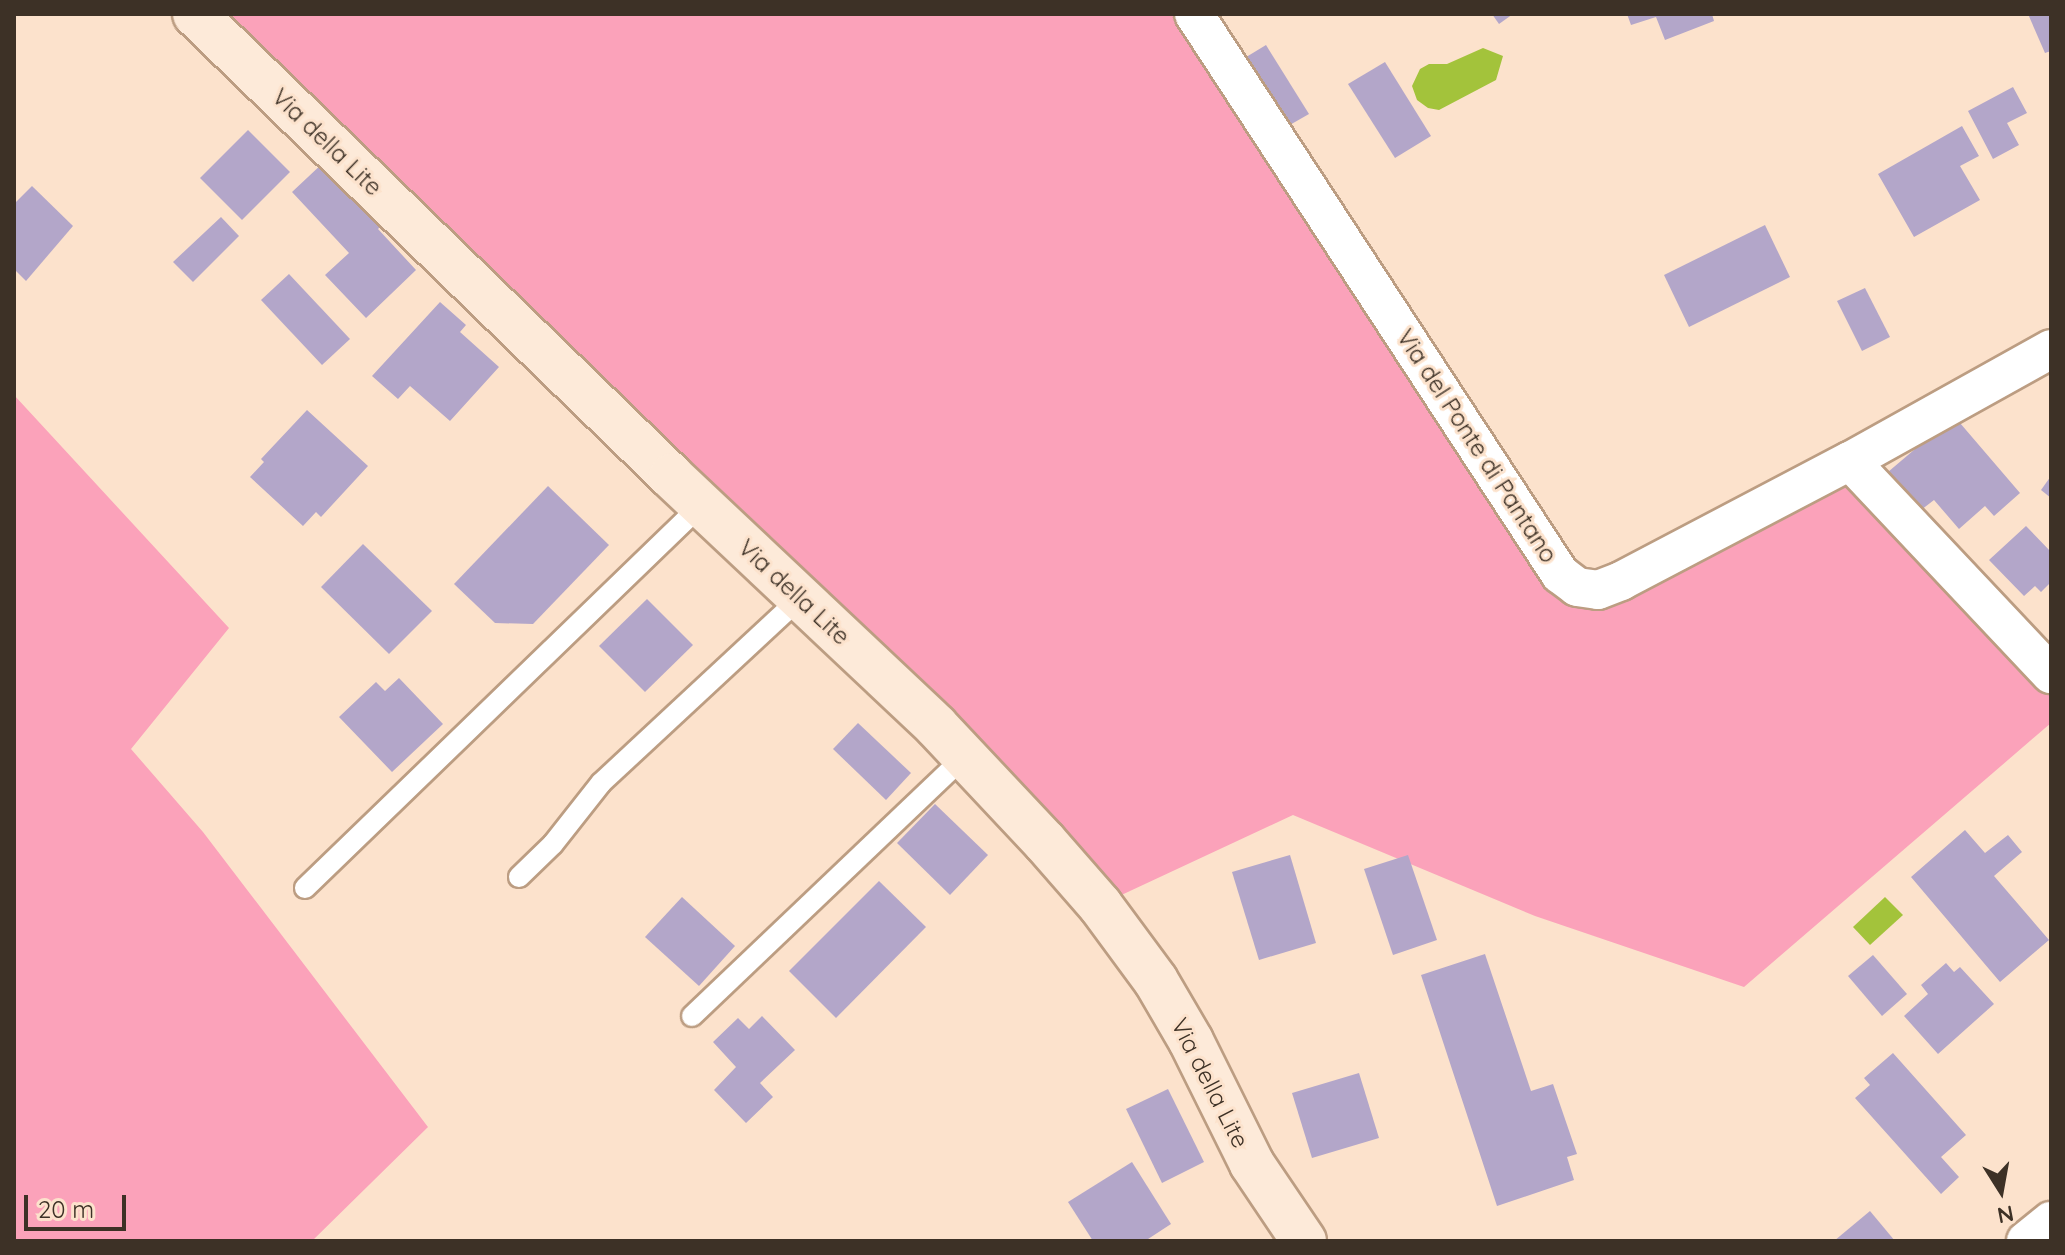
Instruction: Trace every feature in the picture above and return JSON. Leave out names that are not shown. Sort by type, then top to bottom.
[{"type":"street","name":"Via della Lite","points":[[195,14],[701,505],[965,756],[1072,872],[1146,966],[1187,1034],[1252,1164],[1304,1241]]},
{"type":"street","name":"Via del Ponte di Pantano","points":[[1194,14],[1567,581],[1587,590],[1608,587],[1850,461],[2051,349]]},
{"type":"street","points":[[1850,461],[2051,674]]},
{"type":"street","points":[[2026,1241],[2051,1221]]},
{"type":"lane","points":[[305,888],[701,505]]},
{"type":"lane","points":[[519,877],[553,844],[611,773],[800,598]]},
{"type":"lane","points":[[692,1016],[965,756]]},
{"type":"shaded area","points":[[195,14],[1194,14],[1577,587],[1850,461],[2051,674],[2051,723],[1744,987],[1535,916],[1293,815],[1100,905]]},
{"type":"shaded area","points":[[1483,48],[1503,56],[1496,80],[1439,110],[1428,108],[1417,100],[1412,86],[1420,69],[1429,64],[1447,64]]},
{"type":"shaded area","points":[[14,395],[229,628],[131,749],[203,832],[428,1127],[312,1241],[14,1241]]},
{"type":"shaded area","points":[[1885,897],[1903,915],[1870,945],[1853,927]]},
{"type":"building","points":[[1492,14],[1513,14],[1499,24]]},
{"type":"building","points":[[1627,14],[1712,14],[1714,21],[1665,40],[1656,17],[1631,25]]},
{"type":"building","points":[[2028,14],[2051,14],[2051,51],[2045,53]]},
{"type":"building","points":[[1266,45],[1309,114],[1281,130],[1238,62]]},
{"type":"building","points":[[1385,62],[1431,136],[1395,158],[1348,84]]},
{"type":"building","points":[[2013,87],[2027,113],[2007,123],[2019,145],[1993,159],[1968,111]]},
{"type":"building","points":[[1962,126],[1979,156],[1960,166],[1980,200],[1914,237],[1878,174]]},
{"type":"building","points":[[248,130],[290,172],[242,220],[200,178]]},
{"type":"building","points":[[324,162],[382,225],[378,229],[416,270],[366,318],[325,275],[349,253],[292,192]]},
{"type":"building","points":[[32,186],[73,226],[26,281],[14,269],[14,204]]},
{"type":"building","points":[[221,217],[239,236],[193,282],[173,262]]},
{"type":"building","points":[[1765,225],[1790,277],[1689,327],[1664,275]]},
{"type":"building","points":[[289,274],[350,339],[322,365],[261,300]]},
{"type":"building","points":[[1865,288],[1890,337],[1862,351],[1837,301]]},
{"type":"building","points":[[440,302],[466,325],[460,332],[499,367],[450,421],[410,386],[398,399],[372,376]]},
{"type":"building","points":[[307,410],[368,466],[321,517],[316,512],[303,526],[250,477],[264,462],[261,459]]},
{"type":"building","points":[[1954,416],[2020,493],[1994,516],[1985,506],[1959,529],[1934,500],[1921,510],[1888,472]]},
{"type":"building","points":[[2051,476],[2051,498],[2041,490]]},
{"type":"building","points":[[548,486],[609,545],[533,624],[495,623],[454,584]]},
{"type":"building","points":[[2026,526],[2051,552],[2051,582],[2041,592],[2035,586],[2024,596],[1989,560]]},
{"type":"building","points":[[363,544],[432,611],[389,654],[321,587]]},
{"type":"building","points":[[647,599],[693,645],[645,692],[599,646]]},
{"type":"building","points":[[399,678],[443,724],[392,772],[339,717],[376,682],[385,691]]},
{"type":"building","points":[[858,723],[911,773],[886,800],[833,749]]},
{"type":"building","points":[[935,804],[988,855],[950,895],[897,843]]},
{"type":"building","points":[[1965,830],[1985,853],[2008,835],[2022,852],[1994,876],[2049,940],[2000,982],[1911,877]]},
{"type":"building","points":[[1290,855],[1316,943],[1259,960],[1232,872]]},
{"type":"building","points":[[1408,855],[1437,940],[1393,955],[1364,869]]},
{"type":"building","points":[[879,881],[926,927],[836,1018],[789,971]]},
{"type":"building","points":[[682,897],[735,946],[699,986],[645,937]]},
{"type":"building","points":[[1485,954],[1531,1091],[1553,1084],[1577,1154],[1567,1157],[1574,1180],[1497,1206],[1421,975]]},
{"type":"building","points":[[1873,955],[1907,994],[1882,1016],[1848,976]]},
{"type":"building","points":[[1946,963],[1954,972],[1960,967],[1994,1004],[1938,1054],[1904,1016],[1928,994],[1921,985]]},
{"type":"building","points":[[762,1016],[795,1050],[760,1083],[773,1097],[746,1123],[714,1090],[736,1067],[713,1042],[738,1018],[749,1029]]},
{"type":"building","points":[[1893,1053],[1966,1135],[1941,1157],[1959,1177],[1941,1194],[1855,1098],[1870,1085],[1864,1078]]},
{"type":"building","points":[[1359,1073],[1379,1138],[1312,1158],[1292,1093]]},
{"type":"building","points":[[1168,1089],[1204,1162],[1162,1183],[1126,1109]]},
{"type":"building","points":[[1132,1162],[1171,1224],[1145,1241],[1093,1241],[1068,1202]]},
{"type":"building","points":[[1870,1211],[1895,1241],[1834,1241]]}]
